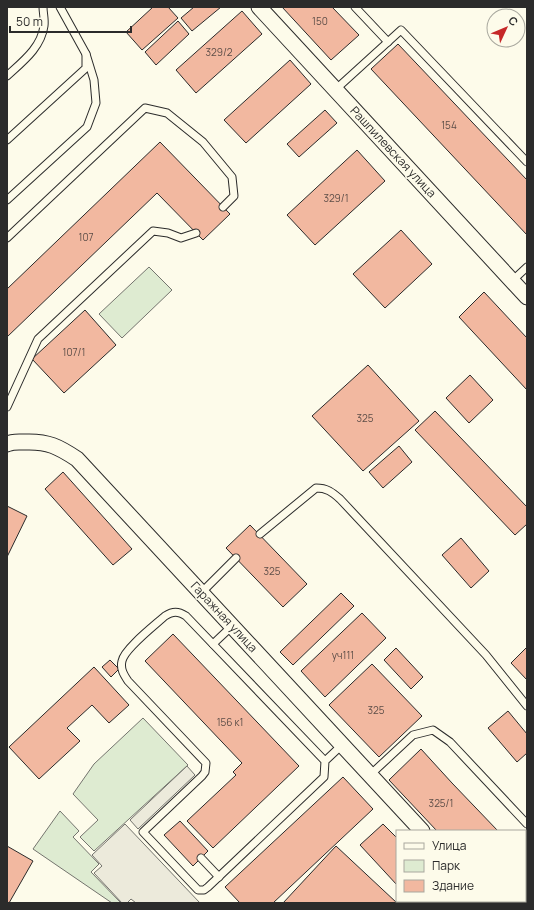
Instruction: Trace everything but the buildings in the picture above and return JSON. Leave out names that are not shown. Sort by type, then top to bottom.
[{"type":"street","name":"Рашпилевская улица","points":[[259,7],[527,297]]},
{"type":"street","name":"Гаражная улица","points":[[7,444],[12,442],[40,441],[58,447],[77,459],[421,830]]},
{"type":"lane","points":[[7,76],[30,55],[39,42],[44,26],[43,7]]},
{"type":"lane","points":[[7,200],[88,127],[96,103],[94,80],[86,54],[60,7]]},
{"type":"lane","points":[[355,7],[388,42]]},
{"type":"lane","points":[[335,90],[401,30],[526,160]]},
{"type":"lane","points":[[7,140],[86,68],[86,54]]},
{"type":"lane","points":[[7,238],[145,108],[167,113],[179,122],[203,142],[232,177],[234,196],[223,207]]},
{"type":"lane","points":[[7,407],[38,339],[153,231],[168,233],[182,238],[196,233]]},
{"type":"lane","points":[[512,281],[527,267]]},
{"type":"lane","points":[[260,534],[316,488],[322,488],[330,491],[340,499],[486,655],[527,706]]},
{"type":"lane","points":[[201,593],[236,558]]},
{"type":"lane","points":[[325,762],[186,616],[179,612],[171,612],[127,652],[122,660],[122,671],[128,681],[206,764],[205,772],[202,776],[143,832],[198,890],[204,890],[208,887],[324,777],[325,762],[342,745]]},
{"type":"lane","points":[[213,644],[232,626]]},
{"type":"lane","points":[[370,775],[413,735],[433,730],[450,742],[527,824]]},
{"type":"lane","points":[[201,858],[219,877]]},
{"type":"green space","points":[[149,267],[172,290],[122,338],[99,314]]},
{"type":"green space","points":[[143,718],[188,765],[94,851],[80,837],[98,820],[73,794],[94,764]]},
{"type":"green space","points":[[60,811],[79,831],[73,837],[99,864],[91,872],[121,903],[112,903],[33,849]]},
{"type":"shaded area","points":[[187,766],[195,775],[138,829],[130,820]]},
{"type":"shaded area","points":[[125,824],[200,903],[136,903],[131,899],[127,903],[122,903],[94,873],[102,866],[92,855]]}]
